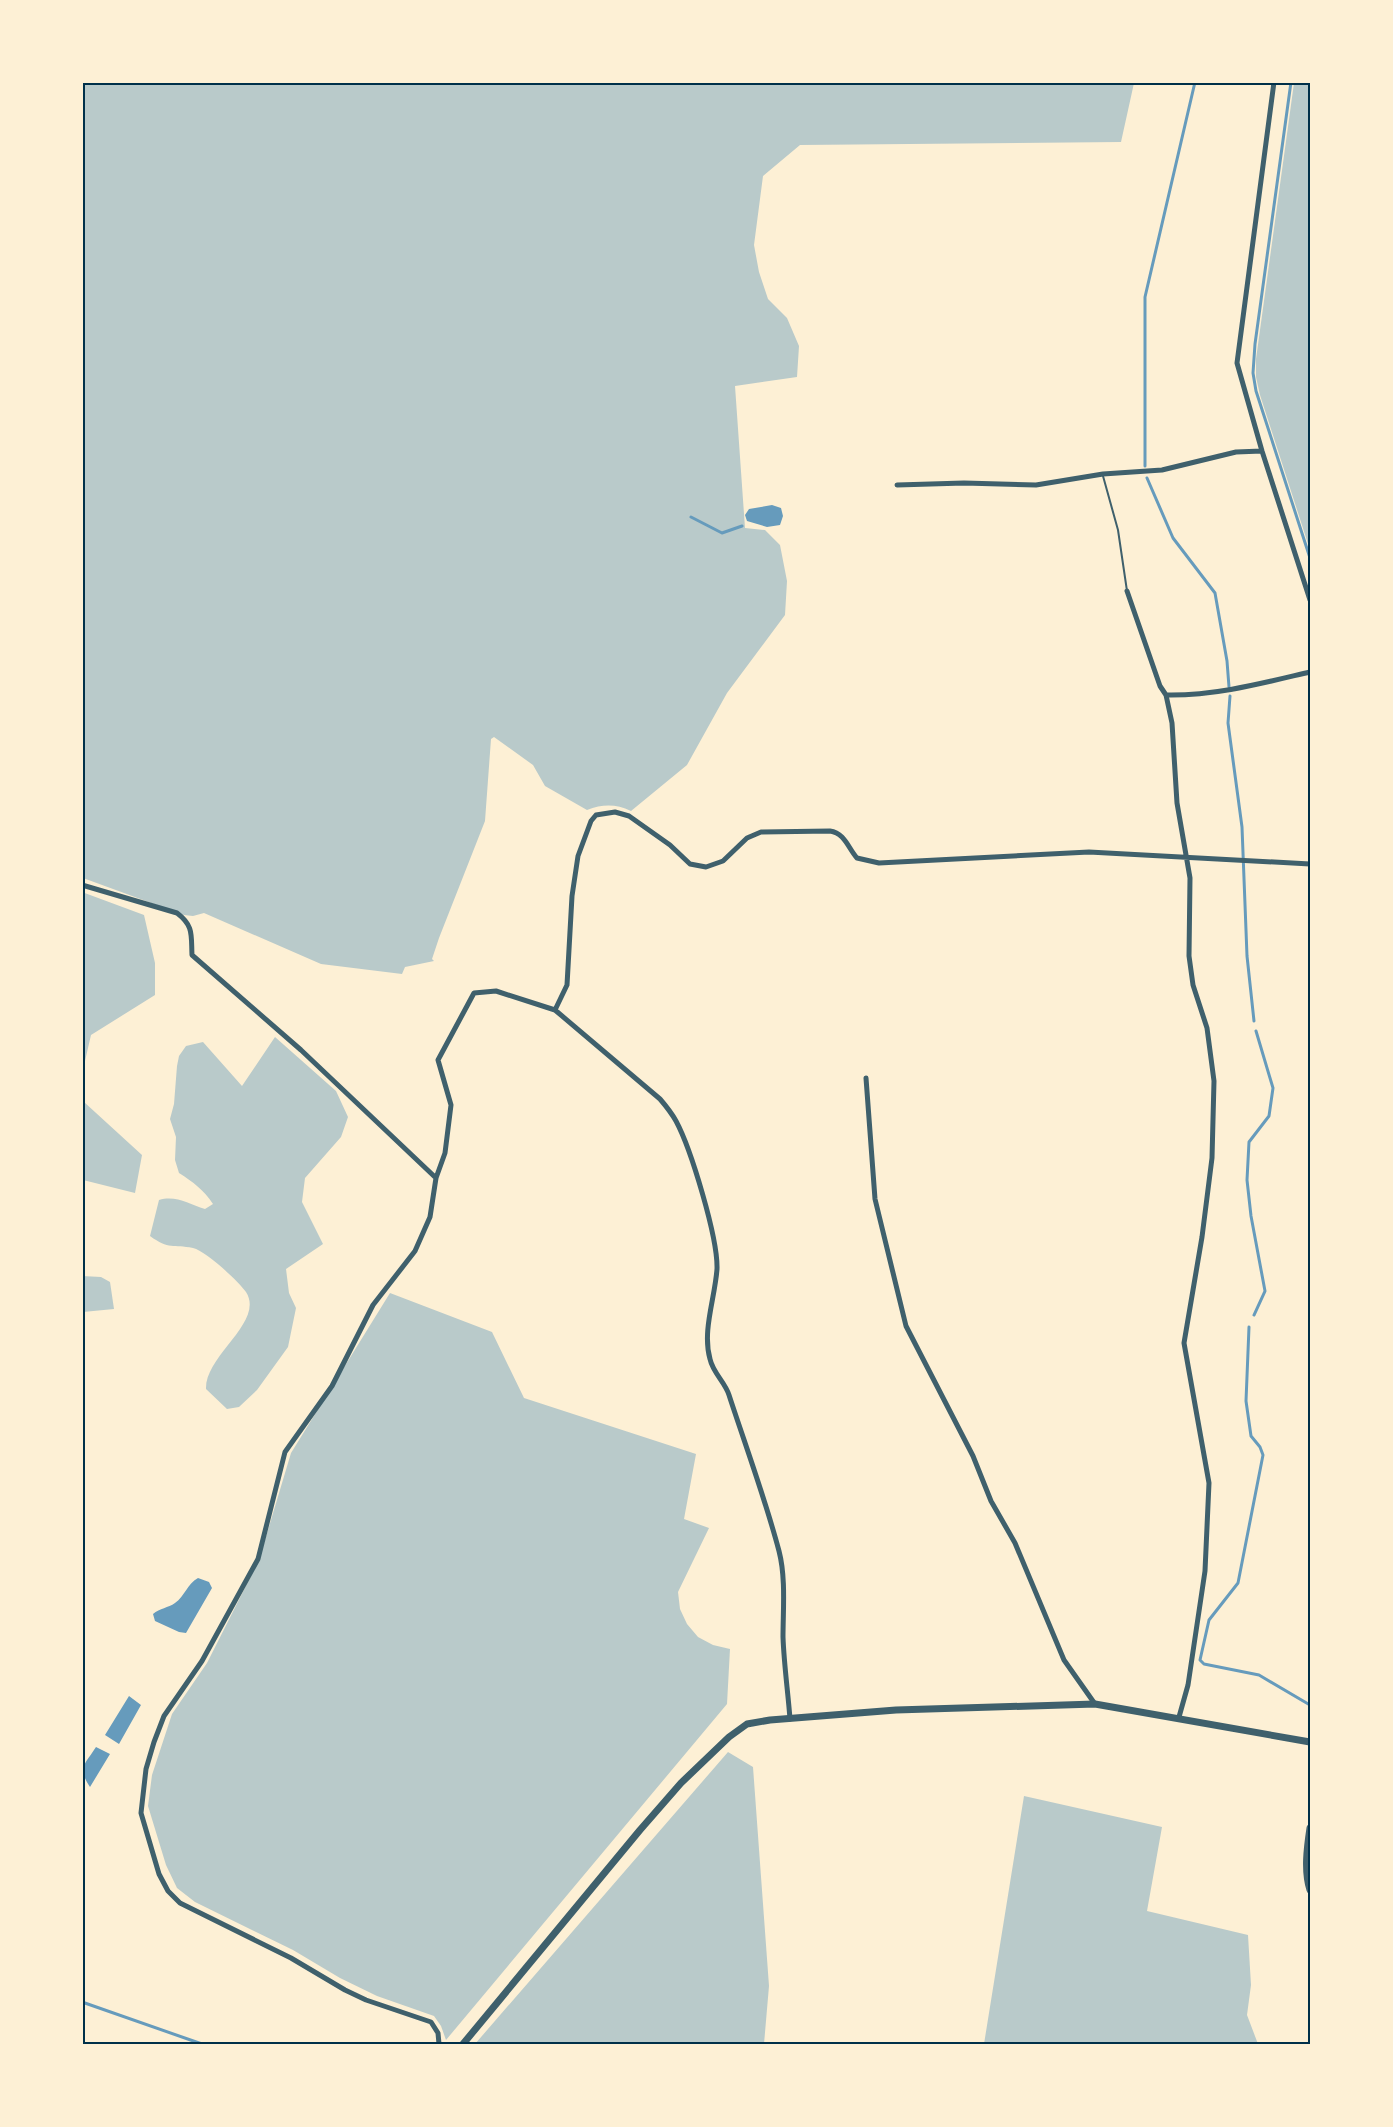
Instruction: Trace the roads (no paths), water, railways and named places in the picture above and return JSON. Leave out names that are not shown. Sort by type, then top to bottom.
[{"type":"street","points":[[1274,82],[1237,363],[1262,451],[1311,600]]},
{"type":"street","points":[[897,485],[964,483],[1036,485],[1102,474],[1162,470],[1236,452],[1262,451]]},
{"type":"street","points":[[1127,591],[1160,686],[1166,695],[1172,723],[1177,803],[1190,878],[1189,956],[1192,985],[1207,1028],[1214,1081],[1212,1158],[1184,1343],[1209,1483],[1205,1571],[1188,1685],[1179,1718]]},
{"type":"street","points":[[1166,695],[1232,690],[1311,672]]},
{"type":"street","points":[[555,1010],[567,985],[572,896],[578,856],[591,821],[596,815],[604,813],[615,812],[629,816],[670,845],[690,864],[706,867],[723,861],[747,838],[761,832],[838,832],[857,858],[879,862],[1089,852],[1311,864]]},
{"type":"street","points":[[82,885],[177,913],[188,922],[192,955],[301,1050],[436,1178]]},
{"type":"street","points":[[439,2044],[438,2033],[431,2022],[366,2000],[291,1958],[180,1903],[168,1891],[159,1874],[141,1813],[146,1769],[164,1716],[201,1661],[258,1559],[285,1452],[332,1386],[373,1305],[415,1251],[430,1218],[436,1178],[444,1153],[451,1105],[438,1060],[474,993],[496,991],[555,1010],[613,1057],[669,1109],[677,1123],[696,1172],[713,1235],[717,1267],[707,1344],[710,1361],[728,1392],[738,1427],[760,1483],[780,1554],[783,1641],[790,1719]]},
{"type":"street","points":[[866,1078],[875,1199],[906,1326],[1015,1544],[1064,1660],[1095,1704]]},
{"type":"street","points":[[463,2044],[681,1783],[729,1737],[747,1724],[897,1710],[1095,1704],[1311,1742]]},
{"type":"street","points":[[1311,1828],[1307,1848],[1308,1882],[1311,1890]]},
{"type":"lane","points":[[1102,474],[1118,530],[1127,591]]},
{"type":"water","points":[[772,505],[781,508],[783,516],[780,525],[767,527],[747,521],[745,515],[749,509]]},
{"type":"water","points":[[198,1578],[209,1582],[212,1588],[186,1633],[155,1621],[153,1614],[175,1603]]},
{"type":"water","points":[[129,1696],[141,1705],[119,1744],[105,1735]]},
{"type":"water","points":[[96,1747],[110,1754],[90,1787],[83,1771],[85,1763]]},
{"type":"waterway","points":[[1145,466],[1145,297],[1195,82]]},
{"type":"waterway","points":[[1291,82],[1253,373],[1256,391],[1310,558]]},
{"type":"waterway","points":[[1147,478],[1173,538],[1215,593],[1227,661],[1229,687]]},
{"type":"waterway","points":[[691,517],[722,533],[742,526]]},
{"type":"waterway","points":[[1230,696],[1228,723],[1242,827],[1247,956],[1254,1021]]},
{"type":"waterway","points":[[1254,1315],[1265,1291],[1251,1216],[1247,1180],[1249,1142],[1269,1116],[1273,1088],[1256,1031]]},
{"type":"waterway","points":[[1249,1327],[1246,1401],[1251,1436],[1263,1455],[1238,1583],[1209,1620],[1200,1660],[1204,1664],[1259,1675],[1310,1705]]},
{"type":"waterway","points":[[82,2002],[202,2044]]}]
